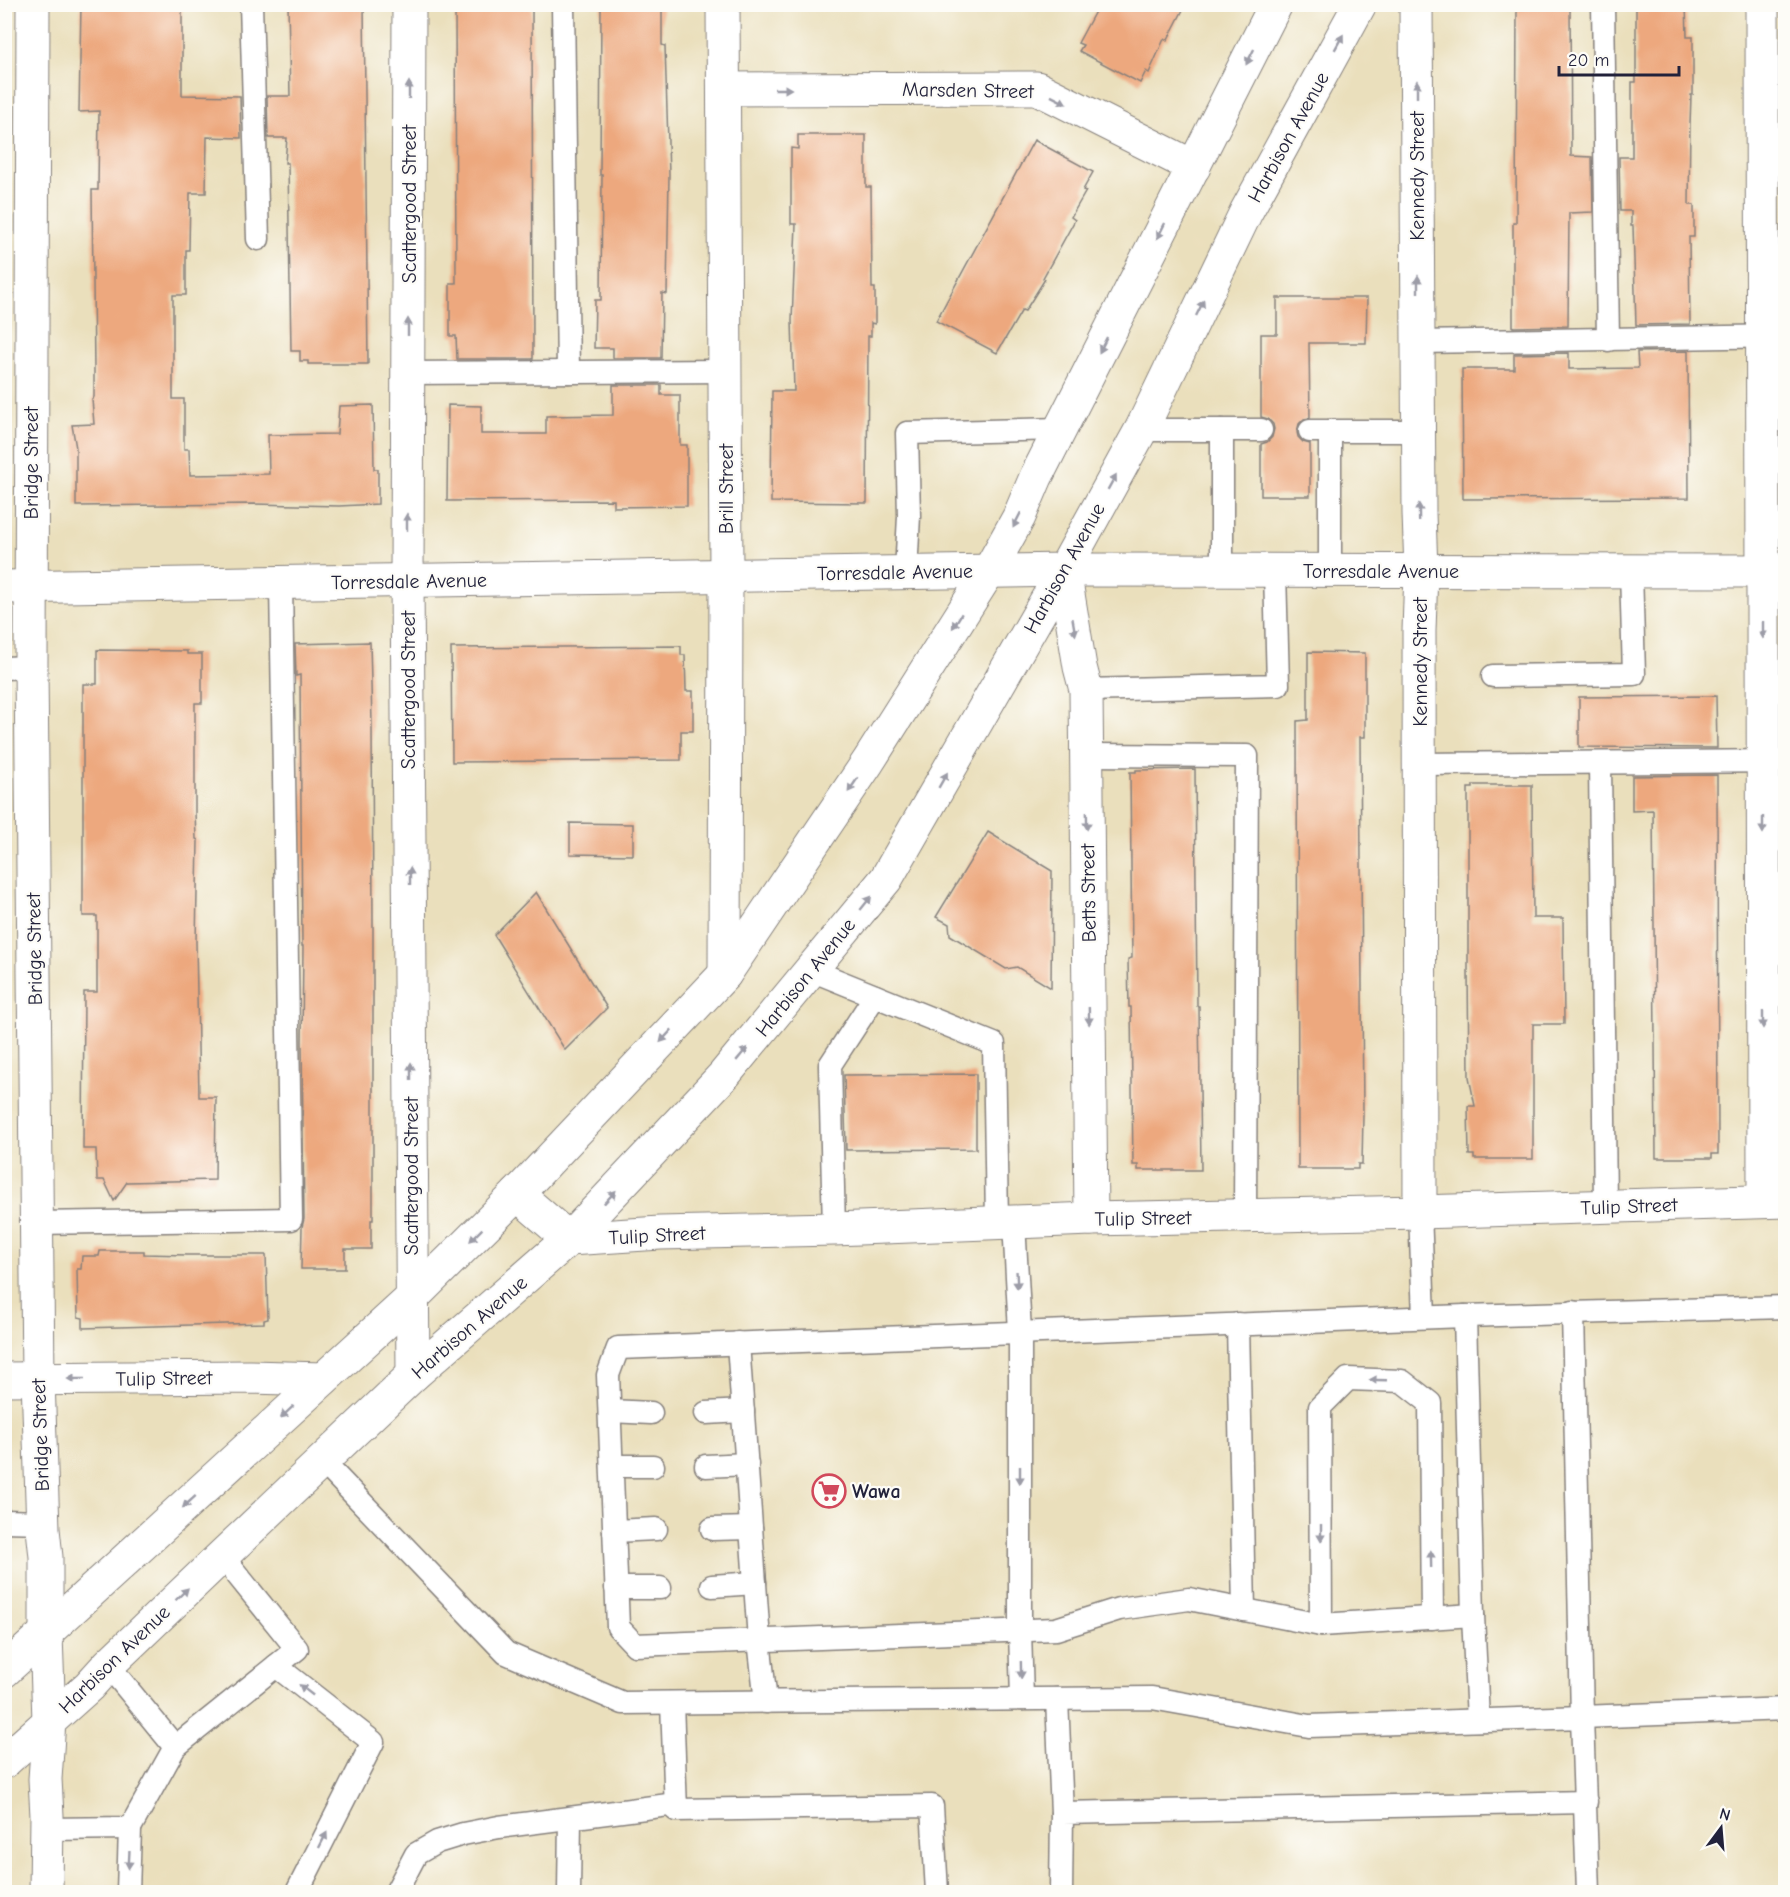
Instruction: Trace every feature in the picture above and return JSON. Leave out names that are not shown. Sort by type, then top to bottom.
[{"type":"street","name":"Bridge Street","points":[[33,4],[17,587],[36,1222],[38,1379],[46,1557],[49,1720],[45,1779],[46,1893]]},
{"type":"street","name":"Scattergood Street","points":[[409,4],[407,581],[413,1375]]},
{"type":"street","name":"Brill Street","points":[[723,4],[726,575],[725,974]]},
{"type":"street","points":[[4,1671],[412,1298],[517,1194],[725,974],[868,762],[988,571],[1019,517],[1036,477],[1276,4]]},
{"type":"street","name":"Harbison Avenue","points":[[4,1762],[89,1686],[108,1665],[413,1375],[570,1239],[724,1075],[886,879],[1064,570],[1141,430],[1246,212],[1360,4]]},
{"type":"street","name":"Kennedy Street","points":[[1416,4],[1421,571],[1419,631],[1420,1212]]},
{"type":"street","points":[[1762,4],[1774,337],[1775,1201]]},
{"type":"street","name":"Marsden Street","points":[[724,89],[1037,88],[1194,167]]},
{"type":"street","name":"Torresdale Avenue","points":[[17,587],[1064,570],[1774,571]]},
{"type":"street","name":"Betts Street","points":[[1064,570],[1086,690],[1091,1219]]},
{"type":"street","points":[[517,1194],[570,1239]]},
{"type":"street","name":"Tulip Street","points":[[570,1239],[660,1233],[1091,1219],[1775,1201]]},
{"type":"street","name":"Tulip Street","points":[[4,1379],[249,1377],[323,1379]]},
{"type":"lane","points":[[251,4],[258,239]]},
{"type":"lane","points":[[563,4],[568,372]]},
{"type":"lane","points":[[1603,4],[1608,340]]},
{"type":"lane","points":[[1418,342],[1774,337]]},
{"type":"lane","points":[[408,374],[725,371]]},
{"type":"lane","points":[[906,572],[909,516],[907,432],[1061,429]]},
{"type":"lane","points":[[1141,430],[1261,430]]},
{"type":"lane","points":[[1222,430],[1222,571]]},
{"type":"lane","points":[[1330,570],[1320,431],[1419,431]]},
{"type":"lane","points":[[1086,690],[1278,685],[1275,571]]},
{"type":"lane","points":[[1492,676],[1634,674],[1631,572]]},
{"type":"lane","points":[[36,1222],[291,1219],[281,583]]},
{"type":"lane","points":[[1086,755],[1248,756],[1245,1216]]},
{"type":"lane","points":[[1420,764],[1774,761]]},
{"type":"lane","points":[[1600,762],[1605,1206]]},
{"type":"lane","points":[[811,970],[994,1044],[1006,1222],[1020,1332],[1022,1699]]},
{"type":"lane","points":[[834,1229],[830,1065],[875,996]]},
{"type":"lane","points":[[1420,1212],[1424,1317]]},
{"type":"lane","points":[[1473,1615],[1321,1625],[1189,1599],[1119,1609],[1056,1629],[635,1645],[618,1627],[608,1376],[618,1348],[1424,1317],[1785,1307]]},
{"type":"lane","points":[[1573,1312],[1588,1893]]},
{"type":"lane","points":[[1465,1316],[1478,1720]]},
{"type":"lane","points":[[1238,1324],[1244,1610]]},
{"type":"lane","points":[[738,1343],[759,1640],[766,1702]]},
{"type":"lane","points":[[1321,1625],[1320,1407],[1348,1378],[1402,1381],[1430,1403],[1432,1618]]},
{"type":"lane","points":[[610,1411],[651,1413]]},
{"type":"lane","points":[[706,1413],[743,1411]]},
{"type":"lane","points":[[322,1461],[506,1653],[623,1703],[1152,1698],[1309,1726],[1785,1709]]},
{"type":"lane","points":[[706,1466],[747,1464]]},
{"type":"lane","points":[[612,1466],[653,1466]]},
{"type":"lane","points":[[4,1521],[43,1522]]},
{"type":"lane","points":[[712,1529],[751,1527]]},
{"type":"lane","points":[[614,1531],[656,1529]]},
{"type":"lane","points":[[128,1893],[130,1828],[175,1747],[297,1649],[222,1556]]},
{"type":"lane","points":[[712,1586],[755,1583]]},
{"type":"lane","points":[[616,1588],[660,1588]]},
{"type":"lane","points":[[108,1665],[175,1747]]},
{"type":"lane","points":[[276,1666],[373,1742],[297,1893]]},
{"type":"lane","points":[[1057,1699],[1062,1813],[1061,1893]]},
{"type":"lane","points":[[672,1703],[676,1809],[933,1806],[937,1893]]},
{"type":"lane","points":[[1062,1813],[1586,1802]]},
{"type":"lane","points":[[396,1893],[416,1854],[437,1842],[499,1827],[675,1804]]},
{"type":"lane","points":[[569,1893],[570,1818]]},
{"type":"lane","points":[[47,1829],[130,1828]]},
{"type":"building","points":[[81,4],[182,4],[182,95],[240,96],[241,138],[207,137],[206,193],[190,193],[186,295],[173,295],[173,399],[184,399],[184,449],[189,449],[190,475],[269,474],[268,435],[337,434],[339,406],[373,405],[374,469],[378,469],[378,504],[76,506],[76,448],[72,425],[94,424],[92,190],[98,190],[99,111],[79,112]]},
{"type":"building","points":[[288,4],[364,4],[368,364],[308,364],[308,361],[300,361],[300,351],[291,351],[288,163],[285,163],[287,138],[268,138],[267,96],[290,96]]},
{"type":"building","points":[[455,4],[532,4],[533,359],[457,359],[456,336],[450,336],[450,283],[456,283]]},
{"type":"building","points":[[601,4],[662,4],[669,175],[667,294],[662,293],[661,358],[613,358],[613,348],[594,348],[595,300],[601,300]]},
{"type":"building","points":[[1099,4],[1186,4],[1167,41],[1164,39],[1149,73],[1146,71],[1140,83],[1079,51],[1083,45],[1078,43]]},
{"type":"building","points":[[1517,4],[1570,4],[1571,156],[1592,157],[1593,212],[1569,213],[1568,326],[1513,327]]},
{"type":"building","points":[[1636,4],[1686,4],[1687,37],[1693,37],[1689,205],[1694,205],[1694,237],[1689,237],[1690,324],[1636,325],[1633,226],[1631,226],[1631,211],[1620,211],[1619,157],[1632,157],[1632,82],[1636,82]]},
{"type":"building","points":[[798,135],[866,135],[866,187],[871,187],[872,288],[875,288],[875,324],[871,323],[871,336],[868,336],[867,503],[771,502],[772,391],[794,391],[792,320],[796,224],[791,224],[791,148],[798,149]]},
{"type":"building","points":[[1034,140],[1093,172],[1083,190],[1086,191],[1071,217],[1075,220],[1043,278],[1045,279],[1025,311],[1022,310],[997,353],[936,321]]},
{"type":"building","points":[[1277,298],[1367,298],[1366,343],[1309,343],[1310,418],[1304,419],[1299,424],[1297,432],[1303,442],[1310,444],[1310,496],[1261,496],[1261,444],[1272,437],[1274,429],[1268,419],[1261,417],[1261,334],[1277,334]]},
{"type":"building","points":[[1688,351],[1689,498],[1463,499],[1462,369],[1514,369],[1514,354],[1569,353],[1569,369],[1638,368],[1637,352]]},
{"type":"building","points":[[613,385],[661,385],[661,395],[680,395],[680,445],[687,445],[687,506],[614,507],[614,500],[447,501],[448,405],[481,406],[481,434],[546,434],[546,416],[613,415]]},
{"type":"building","points":[[370,642],[373,925],[373,1220],[371,1220],[371,1249],[345,1249],[345,1269],[301,1269],[304,1219],[303,946],[300,675],[296,676],[295,644]]},
{"type":"building","points":[[681,646],[681,655],[685,655],[686,691],[693,691],[693,731],[681,731],[681,760],[452,762],[451,648]]},
{"type":"building","points":[[97,650],[187,651],[187,654],[202,654],[202,703],[195,703],[199,1097],[216,1097],[215,1180],[127,1182],[114,1201],[104,1180],[97,1180],[96,1149],[83,1149],[84,992],[97,992],[97,916],[83,916],[83,684],[97,684]]},
{"type":"building","points":[[1308,652],[1365,653],[1365,737],[1360,737],[1363,1115],[1362,1164],[1358,1164],[1358,1169],[1298,1169],[1297,721],[1308,720]]},
{"type":"building","points":[[1716,696],[1717,748],[1579,747],[1579,697]]},
{"type":"building","points":[[1195,769],[1201,1170],[1138,1170],[1138,1165],[1133,1165],[1131,1007],[1129,1007],[1128,959],[1132,958],[1130,772]]},
{"type":"building","points":[[1717,775],[1718,1154],[1712,1154],[1712,1158],[1656,1158],[1653,810],[1632,811],[1632,776]]},
{"type":"building","points":[[1473,785],[1532,785],[1533,918],[1563,918],[1564,1024],[1533,1024],[1533,1159],[1474,1159],[1474,1155],[1469,1155],[1468,1106],[1475,1106],[1469,1077],[1468,970],[1468,788],[1473,788]]},
{"type":"building","points":[[570,823],[633,824],[633,855],[570,854]]},
{"type":"building","points":[[988,832],[1052,871],[1051,988],[1017,967],[1006,969],[950,935],[949,924],[936,917]]},
{"type":"building","points":[[536,892],[607,1008],[565,1050],[494,935]]},
{"type":"building","points":[[976,1074],[976,1149],[846,1150],[844,1075]]},
{"type":"building","points":[[100,1251],[144,1251],[144,1254],[266,1255],[268,1319],[264,1320],[264,1323],[83,1328],[83,1318],[78,1317],[77,1269],[81,1269],[82,1256],[99,1256]]},
{"type":"place","name":"Wawa","points":[[829,1491]]}]
